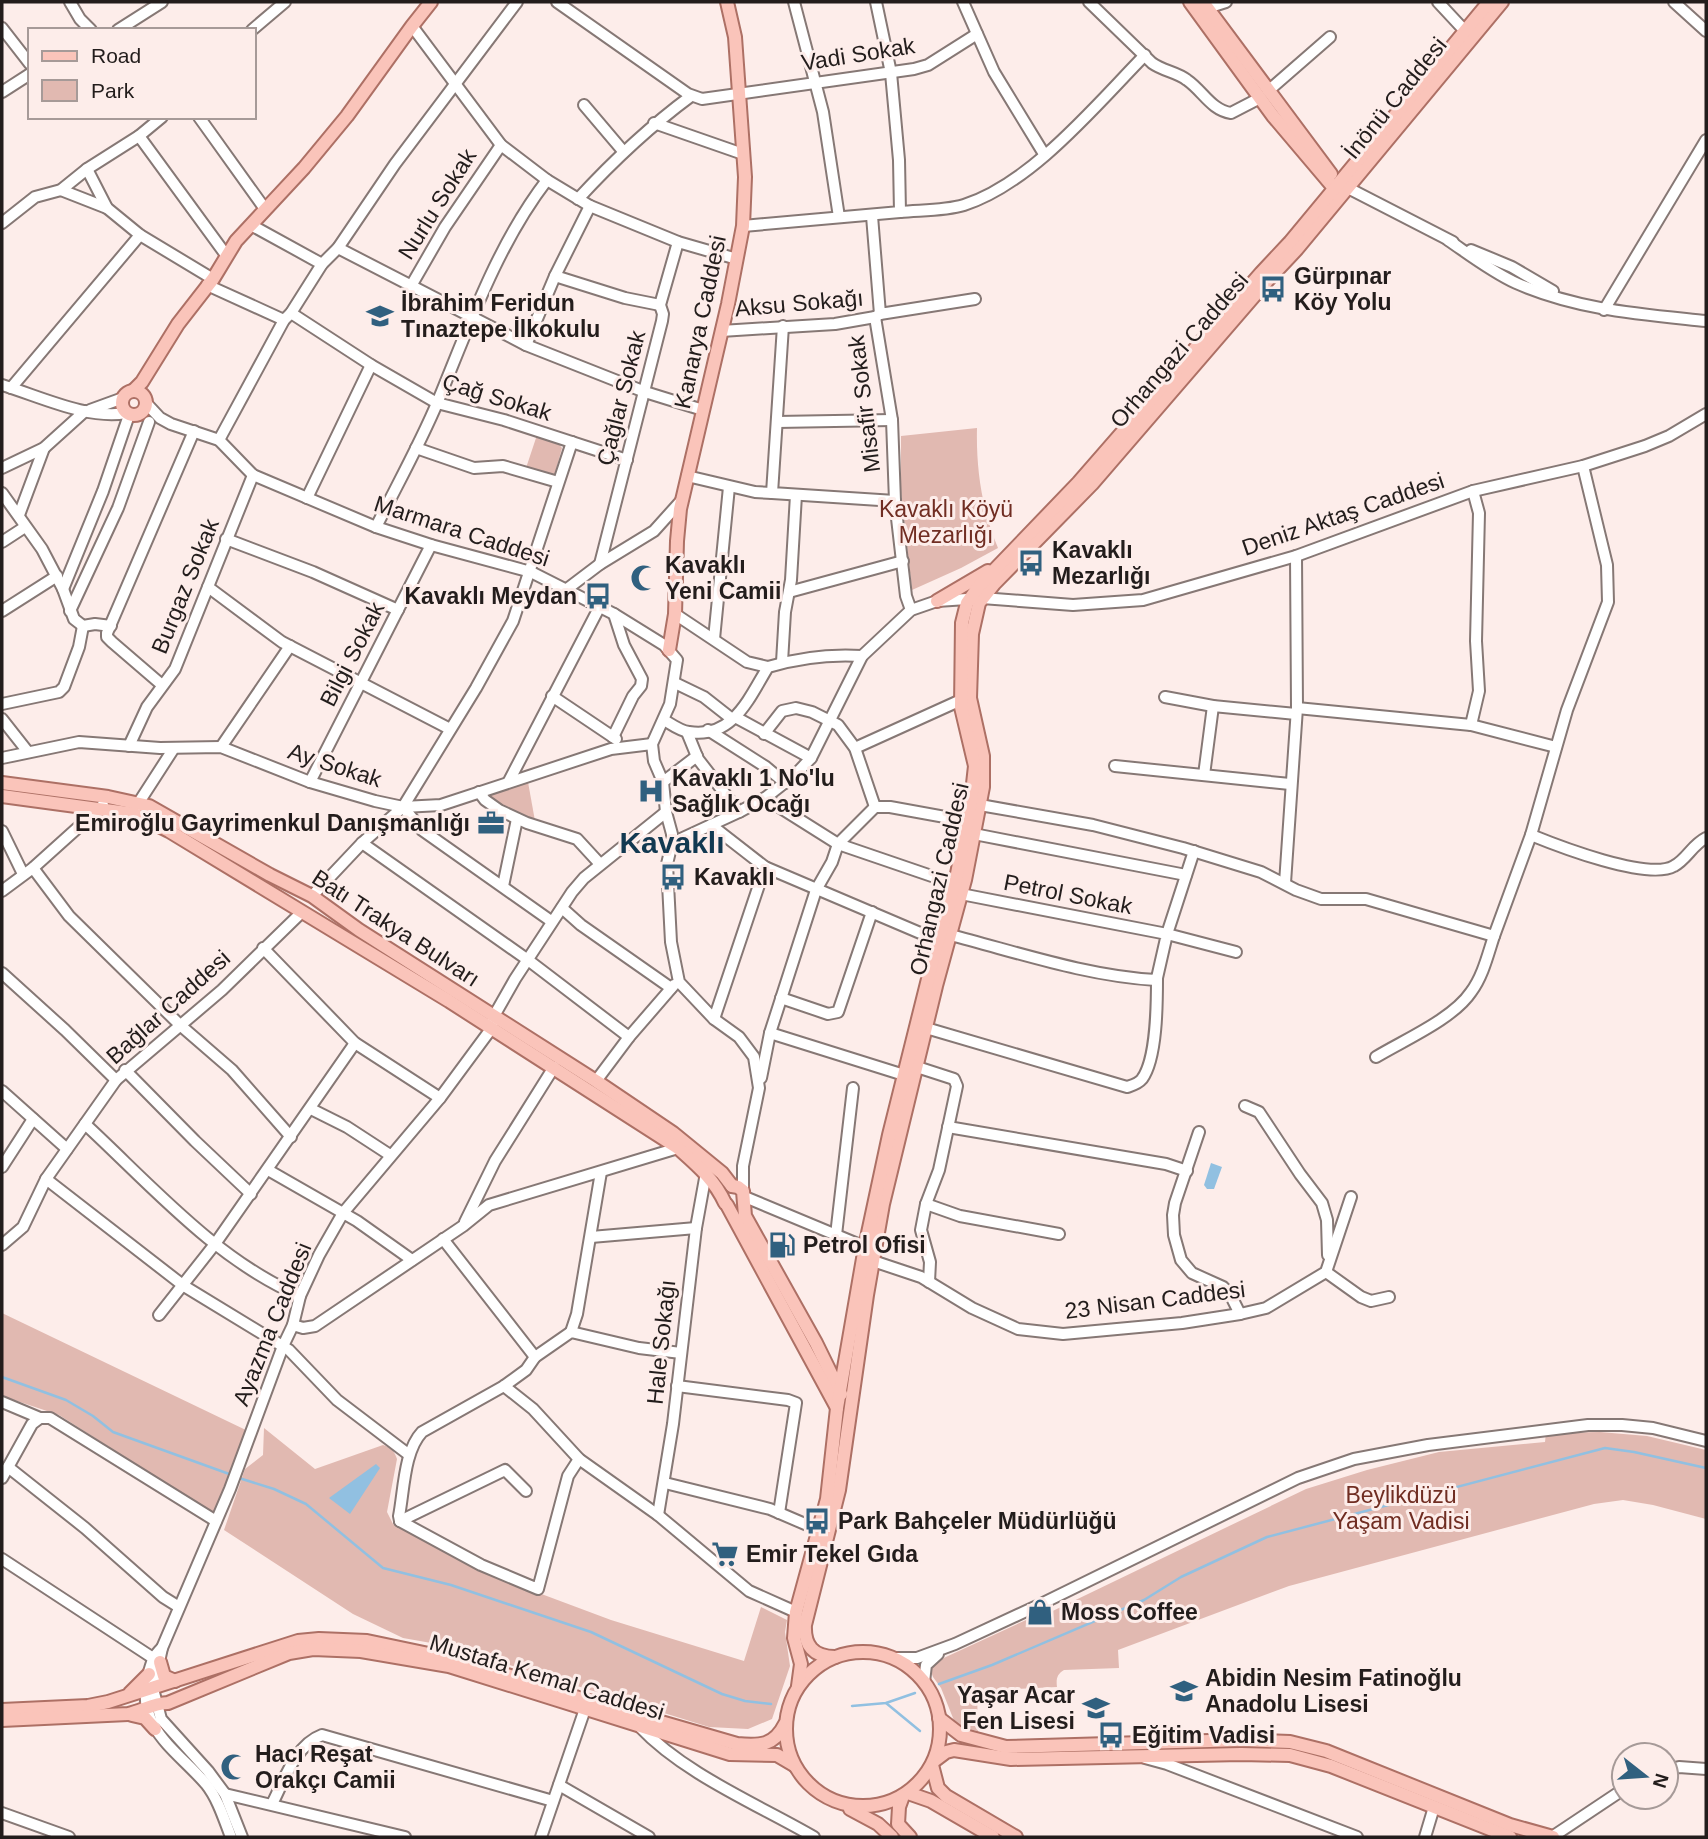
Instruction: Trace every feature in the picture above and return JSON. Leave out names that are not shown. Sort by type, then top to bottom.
[{"type":"main road","points":[[138,394],[141,414],[130,414],[122,406],[138,394],[178,324],[226,256],[347,117],[431,2]]},
{"type":"main road","name":"Kanarya Caddesi","points":[[669,650],[675,614],[681,501],[743,226],[745,177],[735,37],[727,2]]},
{"type":"main road","points":[[1468,34],[1489,2]]},
{"type":"main road","name":"İnönü Caddesi","points":[[1468,34],[1502,2]]},
{"type":"main road","points":[[1199,6],[1264,94],[1340,189]]},
{"type":"main road","name":"Orhangazi Caddesi","points":[[840,1392],[865,1247],[904,1075],[980,805],[984,766],[971,711],[970,681],[976,598],[1081,488],[1294,245],[1468,34]]},
{"type":"main road","name":"Orhangazi Caddesi","points":[[958,889],[975,766],[964,725],[961,700],[963,620],[1000,564],[1081,488]]},
{"type":"main road","points":[[936,601],[1000,564]]},
{"type":"main road","points":[[936,601],[950,601],[961,611],[963,620]]},
{"type":"main road","name":"Batı Trakya Bulvarı","points":[[2,783],[108,797],[135,808],[302,912],[596,1081],[673,1133],[722,1173],[739,1192],[744,1216],[822,1356],[840,1392],[844,1409]]},
{"type":"main road","name":"Batı Trakya Bulvarı","points":[[2,796],[101,809],[149,806],[312,896],[554,1067],[678,1148],[706,1173],[718,1189],[844,1409]]},
{"type":"main road","points":[[302,912],[298,907],[299,899],[303,895],[312,896]]},
{"type":"main road","name":"Orhangazi Caddesi","points":[[844,1409],[883,1204],[926,1028],[944,938]]},
{"type":"main road","points":[[739,1192],[737,1207],[726,1204],[724,1193],[739,1192]]},
{"type":"main road","points":[[822,1356],[833,1364],[838,1364],[846,1356]]},
{"type":"main road","points":[[798,1686],[801,1664],[794,1638],[796,1612],[827,1499],[844,1409]]},
{"type":"main road","points":[[844,1409],[839,1490],[804,1636],[806,1643],[813,1651],[828,1657],[863,1652],[894,1658],[908,1666],[924,1682],[936,1705],[940,1735],[933,1763],[938,1788],[946,1796],[1016,1837]]},
{"type":"main road","name":"Mustafa Kemal Caddesi","points":[[2,1710],[88,1706],[149,1690],[298,1641],[319,1639],[367,1641],[467,1662],[737,1744],[768,1743],[780,1734],[785,1724]]},
{"type":"main road","name":"Mustafa Kemal Caddesi","points":[[2,1710],[128,1714],[168,1703],[277,1657],[313,1649],[369,1652],[449,1666],[730,1754],[777,1755],[794,1765]]},
{"type":"main road","points":[[835,1657],[808,1674],[798,1686],[789,1704],[785,1724],[786,1743],[794,1765],[813,1789],[878,1824],[892,1837]]},
{"type":"main road","points":[[157,1660],[163,1676],[175,1681]]},
{"type":"main road","points":[[122,1698],[140,1685],[149,1674]]},
{"type":"main road","points":[[128,1714],[145,1718],[155,1729]]},
{"type":"main road","points":[[939,1718],[961,1735],[1006,1747],[1244,1740],[1290,1742],[1326,1751],[1534,1835],[1552,1837]]},
{"type":"main road","points":[[910,1837],[898,1824],[898,1811],[906,1794],[933,1763],[946,1752],[954,1750],[1011,1759],[1290,1755],[1332,1766],[1510,1837]]},
{"type":"main road","points":[[840,1804],[864,1807],[879,1805],[906,1794],[927,1799],[993,1837]]},
{"type":"street","points":[[70,2],[89,28]]},
{"type":"street","points":[[121,28],[162,2]]},
{"type":"street","points":[[254,28],[285,2]]},
{"type":"street","points":[[219,440],[287,316],[322,264],[338,248],[395,164],[517,2]]},
{"type":"street","points":[[557,2],[691,96],[654,123],[623,151],[578,199]]},
{"type":"street","points":[[794,2],[817,84],[828,136],[839,217]]},
{"type":"street","points":[[876,2],[891,73],[899,160],[900,212]]},
{"type":"street","points":[[963,2],[995,72],[1044,154]]},
{"type":"street","points":[[1088,2],[1162,70],[1188,80],[1223,112],[1238,111],[1264,94],[1330,37]]},
{"type":"street","points":[[1199,6],[1226,2]]},
{"type":"street","points":[[1438,2],[1468,34]]},
{"type":"street","points":[[1674,2],[1706,32]]},
{"type":"street","points":[[411,26],[501,145],[547,180],[590,206],[678,242],[737,259]]},
{"type":"street","points":[[2,28],[28,61]]},
{"type":"street","name":"Vadi Sokak","points":[[691,96],[717,99],[738,93],[817,84],[928,65],[977,34]]},
{"type":"street","points":[[743,226],[872,216],[960,206],[975,201],[1012,181],[1044,154],[1145,55]]},
{"type":"street","points":[[2,92],[28,75]]},
{"type":"street","points":[[584,105],[623,151]]},
{"type":"street","points":[[2,223],[35,197],[61,190],[159,119]]},
{"type":"street","points":[[200,119],[265,209]]},
{"type":"street","points":[[654,123],[743,154]]},
{"type":"street","points":[[139,135],[226,256]]},
{"type":"street","points":[[1604,310],[1706,140]]},
{"type":"street","name":"Nurlu Sokak","points":[[411,286],[445,227],[501,145]]},
{"type":"street","points":[[87,169],[107,208]]},
{"type":"street","points":[[376,527],[437,403],[471,318],[510,240],[547,180]]},
{"type":"street","points":[[1340,189],[1512,267],[1574,303],[1604,310],[1706,321]]},
{"type":"street","points":[[61,190],[107,208]]},
{"type":"street","points":[[526,345],[555,276],[590,206]]},
{"type":"street","name":"Çağ Sokak","points":[[107,208],[140,235],[210,282],[287,316],[437,403],[504,420],[627,460]]},
{"type":"street","name":"Misafir Sokak","points":[[872,216],[877,316],[892,420],[895,501],[906,596],[911,610]]},
{"type":"street","points":[[251,225],[322,264]]},
{"type":"street","points":[[7,386],[140,235]]},
{"type":"street","name":"Çağlar Sokak","points":[[600,564],[645,392],[662,321],[660,305],[678,242]]},
{"type":"street","points":[[338,248],[526,345],[645,392],[703,410]]},
{"type":"street","points":[[555,276],[625,298],[660,305]]},
{"type":"street","name":"Aksu Sokağı","points":[[721,331],[835,324],[975,299]]},
{"type":"street","points":[[772,493],[783,326]]},
{"type":"street","points":[[307,498],[371,365]]},
{"type":"street","name":"Marmara Caddesi","points":[[7,386],[88,410],[111,415],[130,414],[149,422],[171,424]]},
{"type":"street","points":[[2,468],[44,448],[88,410],[138,394]]},
{"type":"street","name":"Marmara Caddesi","points":[[138,394],[160,418],[219,440],[253,475],[376,527],[531,572],[600,606],[669,650]]},
{"type":"street","points":[[63,589],[103,491],[130,414]]},
{"type":"street","name":"Deniz Aktaş Caddesi","points":[[911,610],[936,601],[976,598],[1073,605],[1127,603],[1296,556],[1473,491],[1583,466],[1669,436],[1706,414]]},
{"type":"street","points":[[777,422],[892,420]]},
{"type":"street","points":[[70,611],[118,508],[149,422]]},
{"type":"street","points":[[162,685],[107,637],[194,431]]},
{"type":"street","points":[[312,896],[362,843],[403,807],[513,621],[572,442]]},
{"type":"street","points":[[19,515],[44,448]]},
{"type":"street","points":[[416,448],[474,468],[503,466],[558,482]]},
{"type":"street","points":[[1376,1057],[1455,1008],[1471,993],[1482,971],[1531,835],[1567,710],[1608,602],[1605,555],[1583,466]]},
{"type":"street","name":"Burgaz Sokak","points":[[130,746],[147,707],[175,669],[253,475]]},
{"type":"street","points":[[687,476],[772,493],[895,501]]},
{"type":"street","points":[[714,639],[729,486]]},
{"type":"street","points":[[1471,725],[1479,691],[1476,641],[1479,513],[1473,491]]},
{"type":"street","points":[[2,493],[42,548],[63,589],[74,619],[83,626],[111,626]]},
{"type":"street","points":[[782,663],[796,495]]},
{"type":"street","points":[[654,531],[681,501]]},
{"type":"street","points":[[567,589],[600,564],[654,531],[670,523],[678,526]]},
{"type":"street","points":[[2,542],[25,527]]},
{"type":"street","points":[[226,539],[313,572],[398,610]]},
{"type":"street","name":"Bilgi Sokak","points":[[310,782],[360,682],[382,646],[431,545]]},
{"type":"street","points":[[1285,883],[1296,711],[1296,556]]},
{"type":"street","points":[[789,592],[904,561]]},
{"type":"street","points":[[2,611],[57,576]]},
{"type":"street","points":[[208,587],[290,646],[450,729]]},
{"type":"street","points":[[509,781],[600,606]]},
{"type":"street","points":[[672,844],[765,798],[811,758],[862,656],[911,610]]},
{"type":"street","points":[[612,737],[633,696],[641,687],[642,679],[624,645],[614,614]]},
{"type":"street","points":[[675,614],[747,662],[768,667],[838,654],[862,656]]},
{"type":"street","points":[[2,704],[59,692],[64,687],[79,648],[83,626]]},
{"type":"street","points":[[221,747],[290,646]]},
{"type":"street","points":[[596,1081],[629,1037],[675,985],[667,864],[672,844],[663,782],[654,761],[652,744],[664,720],[675,683],[677,660],[669,650]]},
{"type":"street","points":[[664,720],[687,732],[721,728],[735,719],[768,667]]},
{"type":"street","points":[[675,683],[735,719],[811,758]]},
{"type":"street","points":[[552,696],[627,746]]},
{"type":"street","points":[[1165,697],[1213,706],[1471,725],[1556,747]]},
{"type":"street","points":[[855,748],[961,700]]},
{"type":"street","points":[[1204,775],[1213,706]]},
{"type":"street","points":[[764,734],[782,711],[796,708],[812,712],[838,725],[855,748],[875,807]]},
{"type":"street","points":[[2,719],[28,752]]},
{"type":"street","points":[[708,730],[766,767],[785,783]]},
{"type":"street","points":[[687,732],[697,756],[739,812]]},
{"type":"street","name":"Ay Sokak","points":[[2,758],[79,742],[174,748],[221,747],[310,782],[403,807],[441,805],[509,781],[627,746],[652,744]]},
{"type":"street","points":[[135,808],[174,748]]},
{"type":"street","points":[[663,782],[697,756]]},
{"type":"street","points":[[1115,766],[1290,784]]},
{"type":"street","points":[[479,792],[493,807],[517,819],[577,839],[600,864]]},
{"type":"street","points":[[2,891],[101,809],[108,797]]},
{"type":"street","name":"Petrol Sokak","points":[[765,798],[838,844],[958,889],[1167,934],[1236,952]]},
{"type":"street","points":[[980,805],[1093,825],[1194,851],[1261,872],[1321,899],[1366,898],[1494,936]]},
{"type":"street","points":[[403,807],[422,830],[551,921]]},
{"type":"street","points":[[865,1247],[739,1192],[770,1033],[816,890],[832,862],[838,844],[875,807],[890,807],[967,821]]},
{"type":"street","name":"Ayazma Caddesi","points":[[157,1660],[230,1489],[293,1325],[300,1296],[343,1213],[440,1098],[493,1023],[551,921],[584,878],[666,812]]},
{"type":"street","points":[[503,886],[517,819]]},
{"type":"street","points":[[711,825],[765,867],[816,890],[944,938],[1077,968],[1139,979],[1157,978]]},
{"type":"street","points":[[2,831],[28,871],[69,916],[180,1025],[232,1070],[291,1137]]},
{"type":"street","points":[[974,834],[1186,875]]},
{"type":"street","points":[[1531,835],[1590,857],[1644,868],[1665,869],[1677,865],[1697,842],[1706,838]]},
{"type":"street","points":[[362,843],[528,960],[629,1037]]},
{"type":"street","points":[[926,1028],[1127,1087],[1137,1084],[1143,1078],[1152,1048],[1157,1011],[1157,978],[1167,934],[1194,851]]},
{"type":"street","points":[[714,1019],[765,867]]},
{"type":"street","points":[[562,908],[581,925],[675,985],[739,1037],[754,1057],[759,1088]]},
{"type":"street","name":"Bağlar Caddesi","points":[[2,1245],[23,1227],[46,1179],[125,1070],[222,990],[302,912]]},
{"type":"street","points":[[781,998],[828,1014],[838,1012],[872,912]]},
{"type":"street","points":[[263,948],[355,1043],[440,1098]]},
{"type":"street","points":[[2,973],[116,1080]]},
{"type":"street","points":[[770,1033],[904,1075]]},
{"type":"street","points":[[159,1315],[215,1244],[355,1043]]},
{"type":"street","points":[[463,1226],[495,1161],[554,1067]]},
{"type":"street","points":[[917,1067],[954,1079],[957,1086],[939,1170],[926,1204],[921,1230],[930,1262],[929,1282]]},
{"type":"street","points":[[125,1070],[251,1194]]},
{"type":"street","points":[[836,1235],[853,1088]]},
{"type":"street","points":[[2,1091],[67,1149]]},
{"type":"street","points":[[1245,1107],[1259,1112],[1322,1203],[1327,1220],[1327,1268]]},
{"type":"street","points":[[311,1109],[347,1126],[390,1156]]},
{"type":"street","points":[[2,1167],[33,1119]]},
{"type":"street","points":[[85,1124],[215,1244],[276,1286],[300,1296]]},
{"type":"street","points":[[948,1127],[1166,1164],[1187,1171]]},
{"type":"street","points":[[1199,1132],[1172,1215],[1174,1235],[1181,1260],[1192,1273],[1223,1287],[1230,1294],[1240,1314]]},
{"type":"street","points":[[293,1325],[303,1328],[315,1326],[463,1226],[489,1205],[678,1148]]},
{"type":"street","points":[[268,1170],[343,1213],[412,1260]]},
{"type":"street","points":[[400,1521],[408,1454],[415,1439],[422,1432],[505,1385],[526,1370],[535,1357],[571,1332],[577,1314],[601,1172]]},
{"type":"street","name":"Hale Sokağı","points":[[658,1515],[665,1482],[696,1228],[706,1173]]},
{"type":"street","points":[[46,1179],[184,1286],[283,1346],[337,1400],[408,1454]]},
{"type":"street","points":[[1327,1268],[1351,1197]]},
{"type":"street","points":[[926,1204],[960,1216],[1059,1234]]},
{"type":"street","points":[[591,1237],[696,1228]]},
{"type":"street","points":[[443,1239],[535,1357]]},
{"type":"street","name":"23 Nisan Caddesi","points":[[873,1261],[929,1282],[972,1308],[1018,1329],[1063,1334],[1182,1323],[1266,1308],[1327,1268]]},
{"type":"street","points":[[1327,1268],[1362,1297],[1371,1301],[1388,1297]]},
{"type":"street","points":[[571,1332],[639,1348],[681,1353]]},
{"type":"street","points":[[505,1385],[533,1409],[579,1459],[658,1515],[749,1591],[796,1612]]},
{"type":"street","points":[[677,1386],[796,1403],[779,1513]]},
{"type":"street","points":[[2,1402],[40,1418],[50,1418],[216,1521]]},
{"type":"street","points":[[2,1478],[32,1424],[40,1418]]},
{"type":"street","points":[[894,1658],[917,1658],[955,1644],[1298,1478],[1354,1458],[1428,1445],[1588,1425],[1653,1428],[1706,1441]]},
{"type":"street","points":[[400,1521],[481,1565],[538,1589],[568,1476],[579,1459]]},
{"type":"street","points":[[8,1467],[178,1607]]},
{"type":"street","points":[[400,1521],[505,1470],[526,1491]]},
{"type":"street","points":[[665,1482],[779,1513],[819,1531]]},
{"type":"street","points":[[2,1559],[157,1660]]},
{"type":"street","points":[[924,1682],[923,1673],[928,1661],[955,1644]]},
{"type":"street","points":[[157,1660],[149,1674],[155,1729],[160,1738],[211,1791],[231,1837]]},
{"type":"street","points":[[149,1690],[157,1660]]},
{"type":"street","points":[[152,1706],[225,1794],[242,1837]]},
{"type":"street","points":[[541,1837],[585,1709]]},
{"type":"street","points":[[639,1726],[653,1742],[693,1768],[814,1837]]},
{"type":"street","points":[[272,1804],[292,1764],[308,1743],[322,1735],[554,1801]]},
{"type":"street","points":[[1143,1757],[1357,1837]]},
{"type":"street","points":[[1680,1767],[1706,1769]]},
{"type":"street","points":[[559,1785],[649,1837]]},
{"type":"street","points":[[225,1794],[405,1837]]},
{"type":"street","points":[[1552,1837],[1610,1798]]},
{"type":"street","points":[[1425,1837],[1434,1807]]},
{"type":"street","points":[[2,1814],[69,1837]]},
{"type":"green space","name":"Kavaklı Köyü Mezarlığı","points":[[977,428],[981,489],[998,548],[912,590],[901,492],[901,436]]},
{"type":"green space","points":[[537,435],[558,443],[562,448],[554,477],[526,468]]},
{"type":"green space","points":[[528,782],[535,821],[515,814],[485,794]]},
{"type":"green space","points":[[2,1313],[250,1432],[214,1514],[59,1415],[2,1396]]},
{"type":"green space","points":[[264,1428],[315,1469],[383,1445],[388,1447],[397,1459],[387,1512],[393,1524],[493,1576],[611,1620],[744,1661],[761,1607],[787,1620],[785,1632],[790,1666],[772,1719],[748,1729],[709,1727],[448,1646],[403,1638],[353,1614],[224,1530],[245,1469],[263,1455]]},
{"type":"green space","name":"Beylikdüzü Yaşam Vadisi","points":[[1600,1432],[1647,1436],[1706,1450],[1706,1519],[1623,1500],[1594,1504],[1289,1586],[1118,1650],[1119,1668],[1064,1670],[1058,1677],[1057,1687],[977,1691],[978,1731],[960,1727],[955,1723],[930,1669],[935,1662],[1026,1620],[1034,1620],[1306,1489],[1439,1452],[1545,1442],[1546,1433]]},
{"type":"water","points":[[1211,1163],[1222,1167],[1214,1189],[1207,1189],[1204,1185]]},
{"type":"water","points":[[376,1464],[380,1468],[350,1514],[329,1498]]},
{"type":"waterway","points":[[2,1377],[66,1400],[113,1432],[232,1475]]},
{"type":"waterway","points":[[939,1684],[992,1665],[1144,1600],[1181,1577],[1267,1537],[1605,1448],[1706,1468]]},
{"type":"waterway","points":[[239,1478],[274,1489],[306,1504],[383,1568],[451,1585],[591,1632],[722,1694],[745,1701],[771,1704]]},
{"type":"waterway","points":[[852,1706],[886,1703],[915,1693]]},
{"type":"waterway","points":[[886,1703],[920,1731]]},
{"type":"place","name":"Gürpınar Köy Yolu","points":[[1273,289]]},
{"type":"place","name":"İbrahim Feridun Tınaztepe İlkokulu","points":[[380,316]]},
{"type":"place","name":"Kavaklı Mezarlığı","points":[[1031,563]]},
{"type":"place","name":"Kavaklı Yeni Camii","points":[[644,578]]},
{"type":"place","name":"Kavaklı Meydan","points":[[598,596]]},
{"type":"place","name":"Kavaklı 1 No'lu Sağlık Ocağı","points":[[651,791]]},
{"type":"place","name":"Emiroğlu Gayrimenkul Danışmanlığı","points":[[491,823]]},
{"type":"place","name":"Kavaklı","points":[[673,877]]},
{"type":"place","name":"Petrol Ofisi","points":[[782,1245]]},
{"type":"place","name":"Park Bahçeler Müdürlüğü","points":[[817,1521]]},
{"type":"place","name":"Emir Tekel Gıda","points":[[725,1554]]},
{"type":"place","name":"Moss Coffee","points":[[1040,1612]]},
{"type":"place","name":"Abidin Nesim Fatinoğlu Anadolu Lisesi","points":[[1184,1691]]},
{"type":"place","name":"Yaşar Acar Fen Lisesi","points":[[1096,1708]]},
{"type":"place","name":"Eğitim Vadisi","points":[[1111,1735]]},
{"type":"place","name":"Hacı Reşat Orakçı Camii","points":[[234,1767]]},
{"type":"district","name":"Kavaklı","points":[[672,842]]}]
